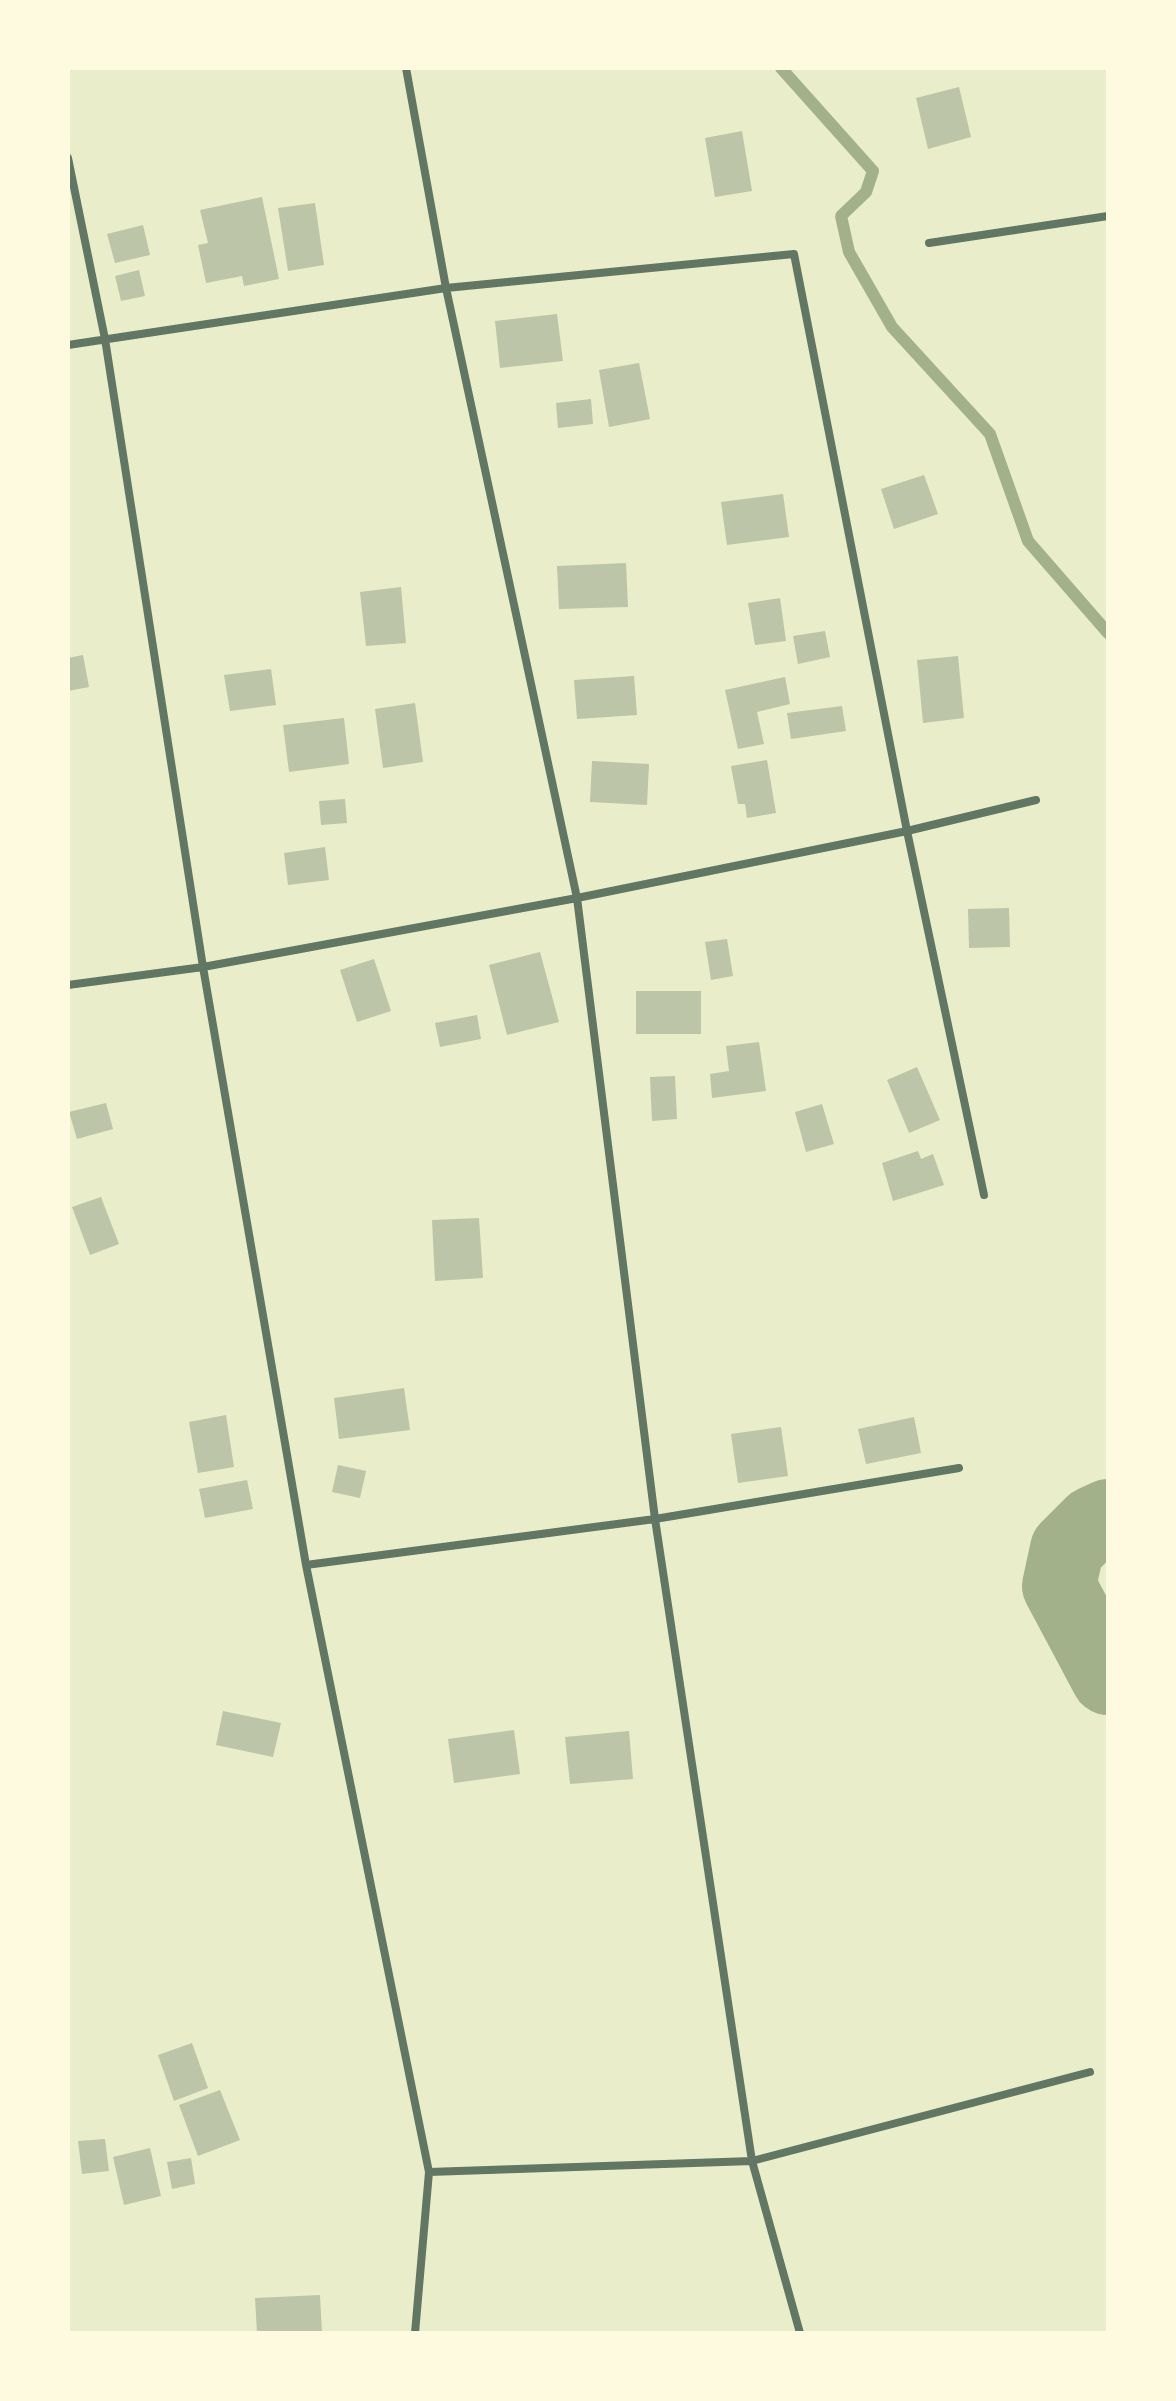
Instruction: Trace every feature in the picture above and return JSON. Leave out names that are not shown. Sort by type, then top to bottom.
[{"type":"street","points":[[406,68],[446,288],[577,898],[655,1519],[752,2161],[800,2333]]},
{"type":"street","points":[[68,158],[105,339],[203,967],[306,1565],[429,2172],[415,2333]]},
{"type":"street","points":[[929,243],[1108,216]]},
{"type":"street","points":[[68,345],[446,288],[794,254],[907,831],[984,1195]]},
{"type":"street","points":[[68,985],[203,967],[577,898],[907,831],[1036,800]]},
{"type":"street","points":[[306,1565],[655,1519],[959,1468]]},
{"type":"street","points":[[429,2172],[752,2161],[1090,2072]]},
{"type":"building","points":[[959,87],[971,137],[928,149],[916,98]]},
{"type":"building","points":[[742,131],[752,191],[715,197],[705,138]]},
{"type":"building","points":[[262,197],[279,279],[244,286],[242,276],[206,283],[198,245],[208,243],[200,210]]},
{"type":"building","points":[[315,203],[324,265],[288,271],[278,208]]},
{"type":"building","points":[[143,225],[150,255],[115,263],[107,234]]},
{"type":"building","points":[[139,270],[145,296],[121,301],[115,276]]},
{"type":"building","points":[[557,314],[563,361],[500,368],[495,321]]},
{"type":"building","points":[[639,363],[650,419],[609,427],[599,370]]},
{"type":"building","points":[[591,399],[593,424],[558,428],[556,403]]},
{"type":"building","points":[[924,475],[938,514],[894,529],[881,489]]},
{"type":"building","points":[[783,494],[789,537],[727,545],[721,502]]},
{"type":"building","points":[[626,563],[628,607],[559,609],[557,566]]},
{"type":"building","points":[[401,587],[406,643],[366,646],[360,592]]},
{"type":"building","points":[[780,598],[786,641],[755,645],[748,603]]},
{"type":"building","points":[[825,631],[830,657],[798,664],[793,636]]},
{"type":"building","points":[[83,655],[89,687],[68,691],[68,658]]},
{"type":"building","points":[[958,656],[964,718],[923,723],[917,660]]},
{"type":"building","points":[[271,669],[276,705],[230,711],[224,675]]},
{"type":"building","points":[[634,676],[637,715],[577,719],[574,680]]},
{"type":"building","points":[[785,677],[790,704],[757,712],[764,744],[738,749],[725,690]]},
{"type":"building","points":[[415,703],[423,762],[383,768],[375,709]]},
{"type":"building","points":[[842,706],[846,731],[791,739],[787,713]]},
{"type":"building","points":[[344,718],[349,764],[289,772],[283,725]]},
{"type":"building","points":[[767,760],[776,813],[747,818],[745,804],[738,804],[731,766]]},
{"type":"building","points":[[592,761],[649,764],[647,805],[590,802]]},
{"type":"building","points":[[345,799],[347,823],[321,825],[319,801]]},
{"type":"building","points":[[325,847],[329,880],[288,885],[284,853]]},
{"type":"building","points":[[1009,908],[1010,947],[969,948],[968,909]]},
{"type":"building","points":[[727,939],[733,976],[711,980],[705,942]]},
{"type":"building","points":[[540,952],[559,1022],[507,1035],[489,965]]},
{"type":"building","points":[[374,959],[391,1011],[357,1022],[340,970]]},
{"type":"building","points":[[636,991],[701,991],[701,1034],[636,1034]]},
{"type":"building","points":[[477,1015],[481,1039],[440,1047],[435,1023]]},
{"type":"building","points":[[759,1042],[766,1091],[712,1098],[710,1074],[729,1071],[726,1046]]},
{"type":"building","points":[[917,1067],[940,1120],[909,1133],[887,1080]]},
{"type":"building","points":[[675,1076],[677,1119],[652,1121],[650,1077]]},
{"type":"building","points":[[106,1103],[113,1129],[77,1139],[69,1112]]},
{"type":"building","points":[[822,1104],[834,1144],[806,1152],[795,1112]]},
{"type":"building","points":[[918,1151],[921,1159],[933,1154],[944,1185],[893,1201],[882,1163]]},
{"type":"building","points":[[101,1197],[119,1244],[90,1255],[72,1207]]},
{"type":"building","points":[[479,1218],[483,1278],[435,1281],[432,1220]]},
{"type":"building","points":[[404,1388],[410,1430],[339,1439],[334,1398]]},
{"type":"building","points":[[226,1415],[234,1467],[198,1473],[189,1422]]},
{"type":"building","points":[[914,1417],[921,1453],[866,1464],[858,1429]]},
{"type":"building","points":[[781,1427],[788,1476],[738,1483],[731,1434]]},
{"type":"building","points":[[338,1465],[366,1471],[360,1498],[332,1492]]},
{"type":"building","points":[[247,1480],[253,1509],[205,1518],[199,1489]]},
{"type":"building","points":[[223,1711],[281,1723],[273,1757],[216,1745]]},
{"type":"building","points":[[514,1730],[520,1774],[454,1783],[448,1739]]},
{"type":"building","points":[[629,1731],[633,1779],[570,1784],[565,1737]]},
{"type":"building","points":[[192,2043],[208,2088],[174,2101],[158,2055]]},
{"type":"building","points":[[220,2090],[240,2140],[198,2156],[179,2105]]},
{"type":"building","points":[[105,2139],[109,2171],[82,2174],[78,2141]]},
{"type":"building","points":[[150,2148],[161,2196],[124,2205],[113,2157]]},
{"type":"building","points":[[191,2158],[195,2184],[172,2189],[167,2162]]},
{"type":"building","points":[[320,2295],[322,2333],[257,2333],[255,2298]]},
{"type":"waterway","points":[[781,68],[873,171],[866,192],[841,216],[849,252],[892,327],[990,434],[1028,541],[1108,633]]},
{"type":"waterway","points":[[1108,1516],[1093,1523],[1067,1549],[1059,1586],[1108,1678]]}]
